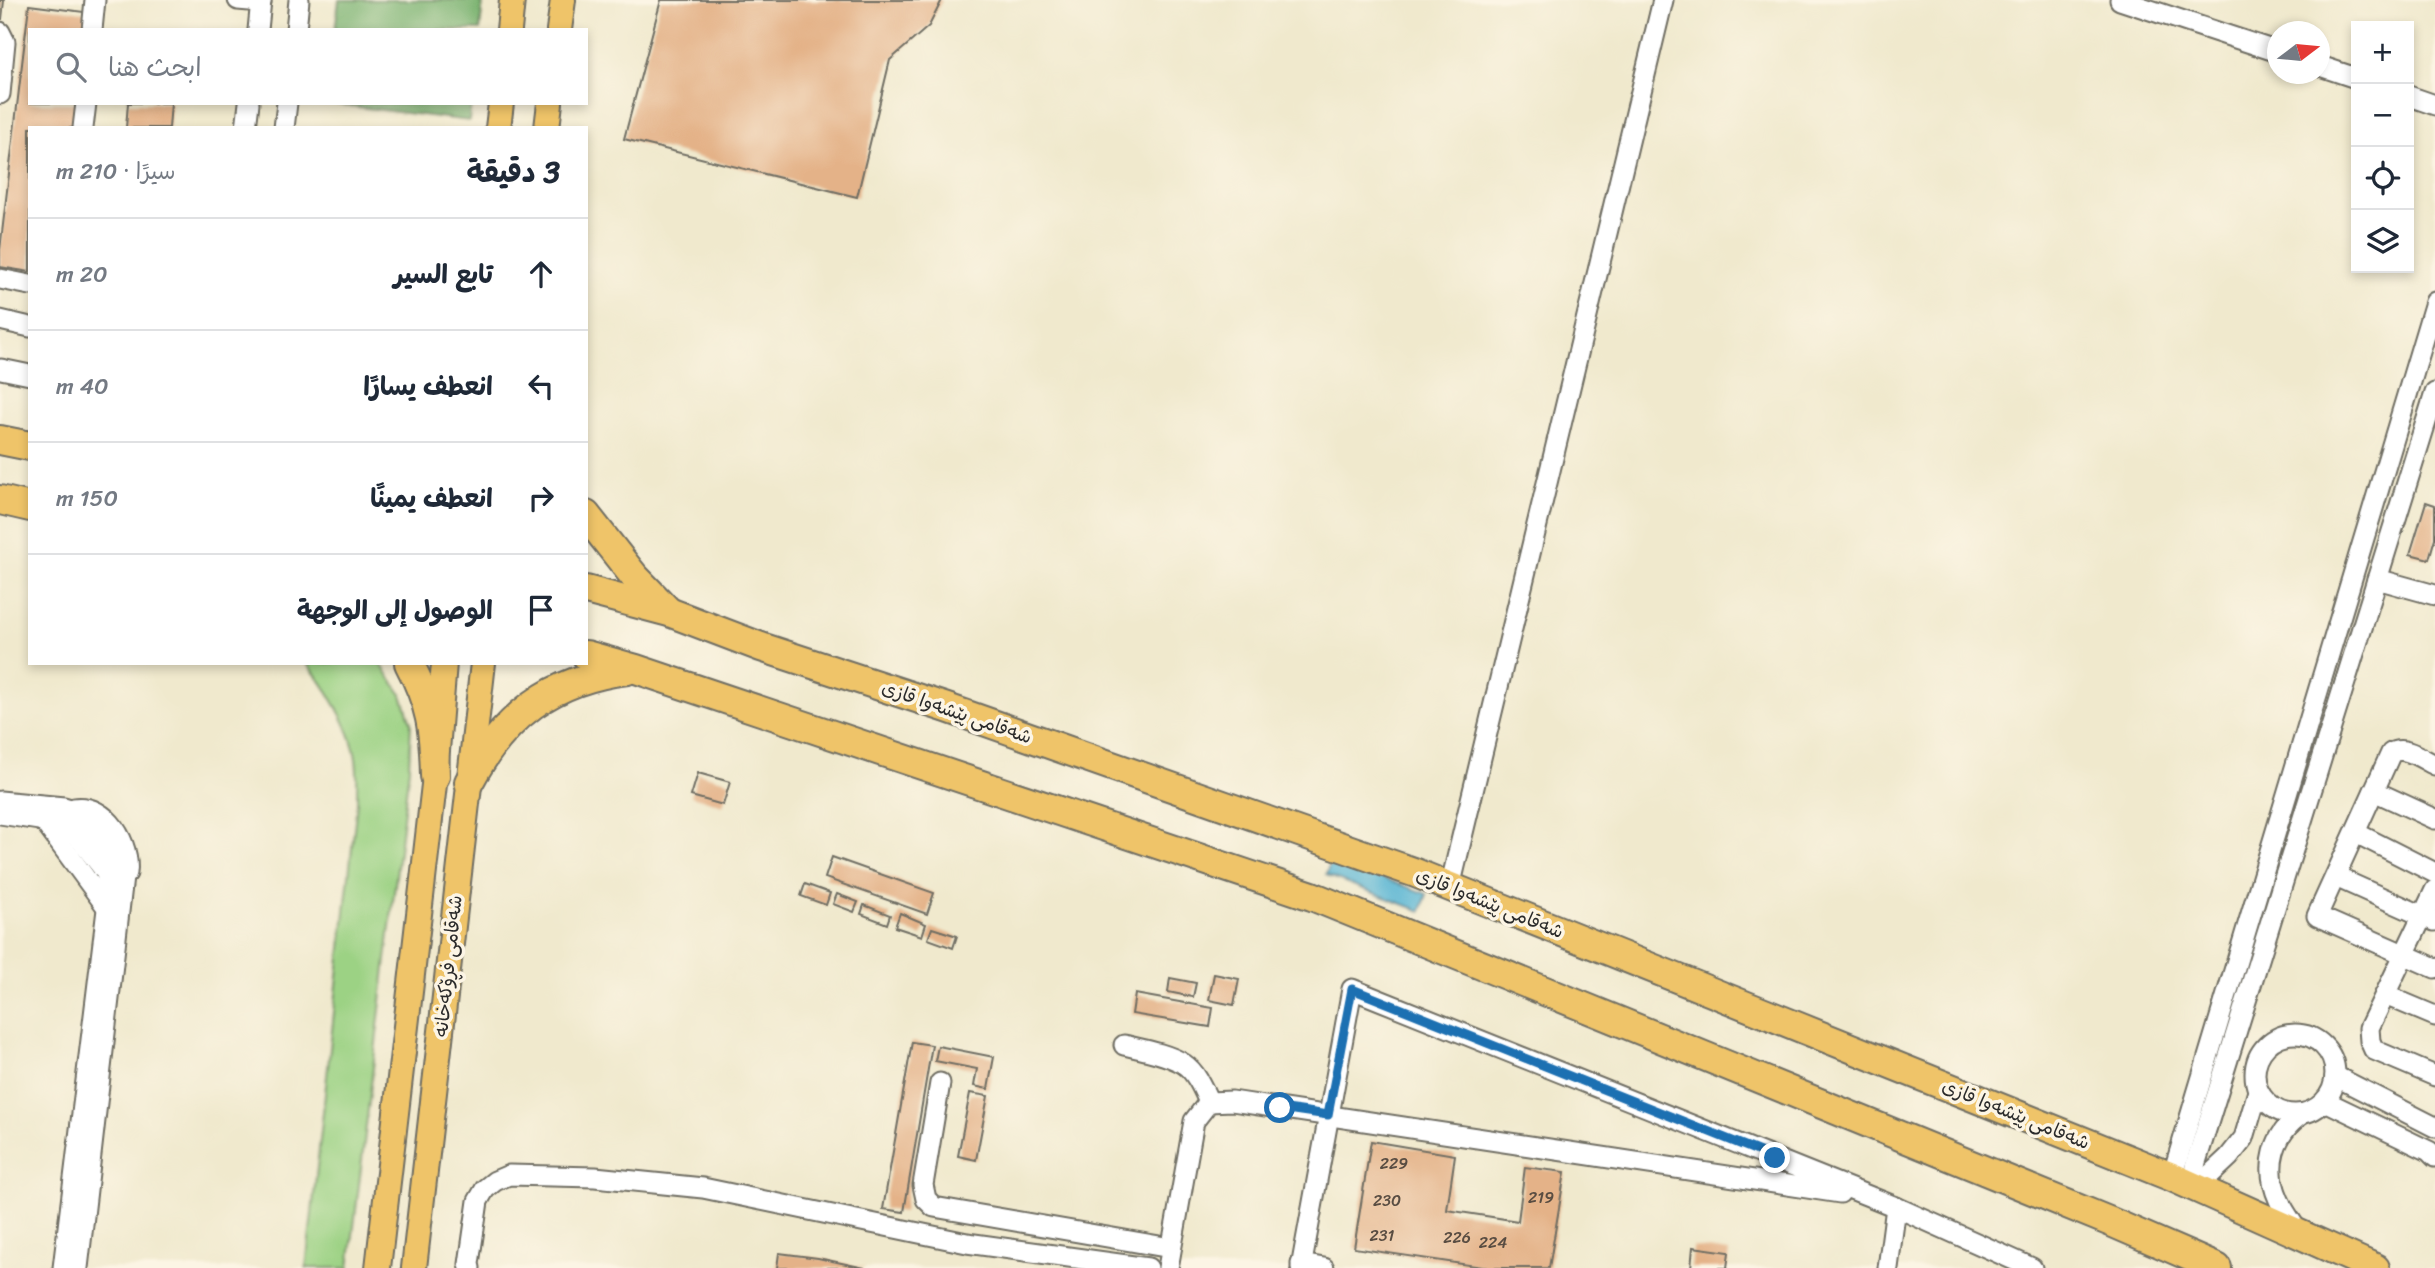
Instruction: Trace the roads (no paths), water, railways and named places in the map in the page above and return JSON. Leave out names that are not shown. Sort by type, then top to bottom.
[{"type":"highway","points":[[0,440],[28,446]]},
{"type":"highway","points":[[588,518],[634,576],[669,612]]},
{"type":"highway","name":"شەقامی پێشەوا قازی","points":[[588,591],[669,612],[761,647],[947,708],[1450,887],[2186,1183],[2375,1268]]},
{"type":"highway","points":[[588,656],[636,669],[1312,896],[2111,1222],[2217,1268]]},
{"type":"highway","points":[[411,665],[424,690],[434,732],[435,776]]},
{"type":"highway","points":[[469,782],[498,736],[516,717],[543,697],[593,676],[636,669]]},
{"type":"main road","points":[[509,28],[512,0]]},
{"type":"main road","points":[[559,28],[563,0]]},
{"type":"main road","points":[[498,126],[501,105]]},
{"type":"main road","points":[[547,126],[550,105]]},
{"type":"main road","name":"شەقامی فڕۆکەخانە","points":[[378,1268],[435,776],[444,665]]},
{"type":"main road","name":"شەقامی فڕۆکەخانە","points":[[414,1268],[483,665]]},
{"type":"street","points":[[92,28],[95,0]]},
{"type":"street","points":[[238,0],[261,1],[258,28]]},
{"type":"street","points":[[296,28],[299,0]]},
{"type":"street","points":[[1450,887],[1663,0]]},
{"type":"street","points":[[2120,0],[2267,49]]},
{"type":"street","points":[[0,32],[5,42],[0,94]]},
{"type":"street","points":[[2330,70],[2351,76]]},
{"type":"street","points":[[2414,98],[2435,105]]},
{"type":"street","points":[[83,126],[86,105]]},
{"type":"street","points":[[246,126],[249,105]]},
{"type":"street","points":[[284,126],[287,105]]},
{"type":"street","points":[[0,279],[28,285]]},
{"type":"street","points":[[2186,1183],[2435,302]]},
{"type":"street","points":[[0,320],[28,327]]},
{"type":"street","points":[[1,369],[28,375]]},
{"type":"street","points":[[2186,1183],[2435,393]]},
{"type":"street","points":[[2377,579],[2435,595]]},
{"type":"street","points":[[2435,765],[2403,750],[2391,753],[2317,916],[2435,968]]},
{"type":"street","points":[[2374,791],[2435,819]]},
{"type":"street","points":[[0,801],[77,811],[89,822],[122,871],[124,884],[78,1268]]},
{"type":"street","points":[[0,814],[42,819],[71,828],[105,871],[110,886],[63,1268]]},
{"type":"street","points":[[2356,833],[2435,873]]},
{"type":"street","points":[[2336,877],[2429,918]]},
{"type":"street","points":[[2435,890],[2429,918],[2404,954],[2369,1028],[2374,1050],[2435,1076]]},
{"type":"street","points":[[1324,1268],[1301,1266],[1352,989],[1896,1207],[2032,1268]]},
{"type":"street","points":[[2385,995],[2435,1016]]},
{"type":"street","points":[[2299,1234],[2278,1200],[2272,1178],[2272,1159],[2278,1138],[2288,1123],[2325,1101],[2335,1076],[2328,1051],[2318,1041],[2306,1035],[2280,1036],[2260,1053],[2255,1065],[2258,1091],[2266,1102],[2277,1110],[2302,1114]]},
{"type":"street","points":[[1124,1045],[1184,1064],[1197,1079],[1209,1102]]},
{"type":"street","points":[[2335,1076],[2435,1127]]},
{"type":"street","points":[[940,1083],[923,1185],[926,1199],[934,1207],[1171,1248]]},
{"type":"street","points":[[2186,1183],[2229,1157],[2244,1138],[2258,1091]]},
{"type":"street","points":[[1209,1102],[1233,1101],[1874,1198]]},
{"type":"street","points":[[2325,1101],[2433,1149]]},
{"type":"street","points":[[1168,1268],[1195,1121],[1209,1102]]},
{"type":"street","points":[[470,1268],[478,1200],[485,1189],[509,1175],[595,1177],[704,1188],[967,1243],[1148,1268]]},
{"type":"street","points":[[1888,1268],[1896,1207]]},
{"type":"water","points":[[1331,859],[1427,894],[1421,911],[1326,875]]}]
